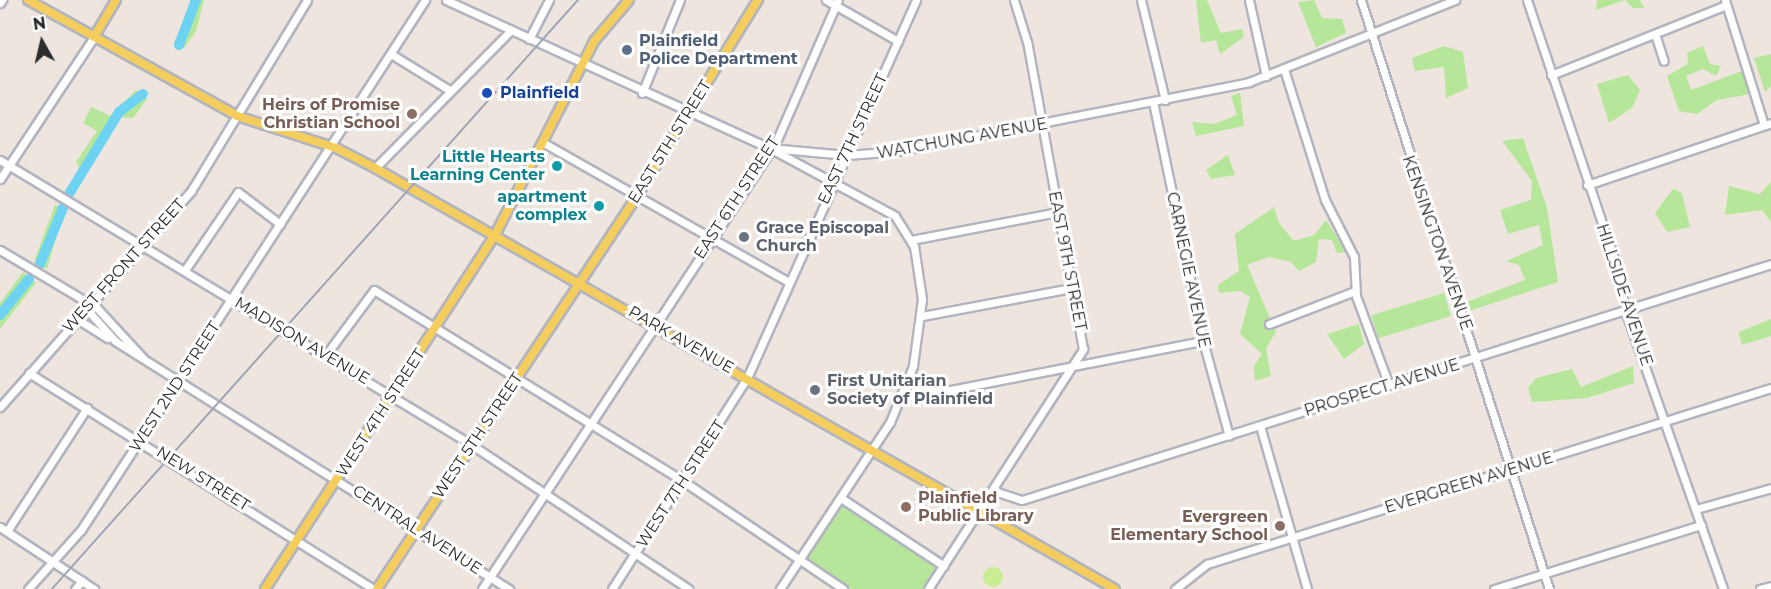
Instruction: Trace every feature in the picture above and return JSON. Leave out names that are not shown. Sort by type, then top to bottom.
[{"type":"main road","name":"PARK AVENUE","points":[[28,0],[237,116],[332,147],[375,168],[580,282],[1115,589]]},
{"type":"main road","points":[[94,37],[116,0]]},
{"type":"main road","name":"WEST 4TH STREET","points":[[265,589],[437,328],[495,235],[603,27],[629,0]]},
{"type":"main road","name":"EAST 5TH STREET","points":[[580,282],[688,115],[758,0]]},
{"type":"main road","name":"WEST 5TH STREET","points":[[375,589],[580,282]]},
{"type":"street","name":"WEST FRONT STREET","points":[[0,406],[191,191],[307,0]]},
{"type":"street","name":"WEST 2ND STREET","points":[[28,589],[53,563],[139,442],[425,0]]},
{"type":"street","name":"WATCHUNG AVENUE","points":[[446,0],[688,115],[770,148],[847,156],[878,155],[1041,124],[1165,100],[1266,76],[1369,37],[1455,0]]},
{"type":"street","points":[[529,39],[549,0]]},
{"type":"street","points":[[642,93],[680,0]]},
{"type":"street","points":[[826,0],[837,3],[898,41]]},
{"type":"street","name":"EAST 7TH STREET","points":[[747,378],[832,181],[847,156],[916,0]]},
{"type":"street","name":"EAST 9TH STREET","points":[[928,589],[994,491],[1074,367],[1083,349],[1024,23],[1014,0]]},
{"type":"street","points":[[1141,0],[1165,100]]},
{"type":"street","points":[[1249,0],[1266,76]]},
{"type":"street","name":"KENSINGTON AVENUE","points":[[1361,0],[1369,37],[1476,358],[1549,589]]},
{"type":"street","name":"HILLSIDE AVENUE","points":[[1527,0],[1587,185],[1617,267],[1626,313],[1668,422],[1723,589]]},
{"type":"street","points":[[1551,75],[1655,34],[1725,2],[1768,124],[1587,185]]},
{"type":"street","name":"EAST 6TH STREET","points":[[482,589],[770,148],[837,3]]},
{"type":"street","points":[[375,168],[511,30]]},
{"type":"street","points":[[1655,34],[1664,61]]},
{"type":"street","points":[[0,179],[94,37]]},
{"type":"street","points":[[390,54],[451,91]]},
{"type":"street","points":[[1284,69],[1324,200],[1354,257],[1355,291],[1389,385]]},
{"type":"street","name":"CARNEGIE AVENUE","points":[[1154,102],[1203,341],[1229,436]]},
{"type":"street","points":[[544,143],[713,236],[789,282]]},
{"type":"street","points":[[770,148],[887,209],[911,240],[920,268],[922,316],[902,394],[873,450],[780,589]]},
{"type":"street","name":"MADISON AVENUE","points":[[0,160],[472,445],[689,589]]},
{"type":"street","points":[[184,270],[238,192],[280,224]]},
{"type":"street","points":[[911,240],[1058,212]]},
{"type":"street","points":[[0,250],[90,305]]},
{"type":"street","name":"PROSPECT AVENUE","points":[[994,491],[1022,500],[1626,313],[1771,264]]},
{"type":"street","points":[[922,316],[1071,288]]},
{"type":"street","points":[[325,356],[374,290],[683,481],[843,589]]},
{"type":"street","points":[[1269,324],[1355,291]]},
{"type":"street","name":"CENTRAL AVENUE","points":[[90,305],[91,314],[115,342],[509,589]]},
{"type":"street","name":"CENTRAL AVENUE","points":[[90,305],[142,357]]},
{"type":"street","points":[[77,319],[115,342]]},
{"type":"street","points":[[902,394],[1074,367],[1203,341]]},
{"type":"street","name":"NEW STREET","points":[[29,373],[299,539],[375,589]]},
{"type":"street","name":"WEST 7TH STREET","points":[[612,589],[747,378]]},
{"type":"street","name":"EVERGREEN AVENUE","points":[[1175,589],[1197,568],[1771,388]]},
{"type":"street","points":[[87,408],[3,529],[94,589]]},
{"type":"street","points":[[1260,426],[1295,536],[1307,589]]},
{"type":"street","points":[[1696,509],[1771,488]]},
{"type":"street","points":[[841,498],[944,566]]},
{"type":"street","points":[[1494,589],[1701,525]]},
{"type":"street","points":[[75,589],[82,581]]},
{"type":"street","points":[[1760,589],[1771,586]]},
{"type":"green space","points":[[190,0],[204,0],[196,31],[184,48],[174,42],[188,22]]},
{"type":"green space","points":[[1196,0],[1207,0],[1221,33],[1242,29],[1244,37],[1220,54],[1216,40],[1201,43]]},
{"type":"green space","points":[[1314,0],[1322,18],[1342,19],[1346,33],[1316,47],[1298,2]]},
{"type":"green space","points":[[1597,0],[1625,0],[1596,10]]},
{"type":"green space","points":[[1625,0],[1640,0],[1644,8],[1633,8]]},
{"type":"green space","points":[[1444,46],[1463,52],[1468,88],[1446,98],[1444,67],[1415,71],[1412,58]]},
{"type":"green space","points":[[1703,46],[1710,64],[1721,66],[1716,76],[1703,69],[1686,76],[1691,90],[1742,71],[1750,94],[1717,100],[1697,114],[1679,111],[1667,76],[1688,64],[1687,53]]},
{"type":"green space","points":[[1771,54],[1771,86],[1765,92],[1754,58]]},
{"type":"green space","points":[[1628,75],[1640,90],[1632,108],[1609,123],[1597,84]]},
{"type":"green space","points":[[136,90],[147,99],[133,118],[120,117],[84,175],[76,162],[97,131],[83,123],[91,107],[110,116]]},
{"type":"green space","points":[[1240,93],[1244,126],[1196,136],[1192,122],[1214,124],[1237,115],[1231,96]]},
{"type":"green space","points":[[1523,138],[1547,208],[1558,282],[1469,311],[1464,303],[1525,280],[1519,265],[1506,261],[1543,245],[1539,225],[1508,234],[1500,210],[1531,200],[1532,181],[1502,141]]},
{"type":"green space","points":[[1228,155],[1235,175],[1211,179],[1206,170]]},
{"type":"green space","points":[[1771,182],[1771,222],[1762,210],[1725,215],[1729,186],[1760,194]]},
{"type":"green space","points":[[1673,189],[1682,193],[1690,227],[1667,232],[1655,213]]},
{"type":"green space","points":[[55,205],[65,208],[47,269],[34,261]]},
{"type":"green space","points":[[1274,207],[1279,223],[1294,241],[1314,235],[1326,220],[1346,252],[1337,253],[1332,240],[1319,239],[1316,262],[1299,271],[1291,262],[1269,257],[1247,265],[1276,332],[1266,348],[1271,376],[1255,381],[1254,366],[1262,354],[1240,334],[1250,297],[1240,291],[1219,293],[1218,285],[1239,271],[1235,234]]},
{"type":"green space","points":[[23,272],[36,283],[0,329],[0,303]]},
{"type":"green space","points":[[1444,293],[1451,316],[1378,338],[1371,315]]},
{"type":"green space","points":[[1771,319],[1771,336],[1742,345],[1739,332]]},
{"type":"green space","points":[[1359,324],[1364,344],[1344,359],[1327,334]]},
{"type":"green space","points":[[1633,366],[1634,383],[1587,398],[1532,402],[1528,388],[1536,378],[1572,369],[1581,387]]},
{"type":"green space","points":[[840,504],[936,566],[922,589],[851,589],[805,559]]},
{"type":"green space","points":[[993,567],[1000,570],[1003,577],[1000,584],[993,587],[986,584],[983,577],[986,570]]},
{"type":"waterway","points":[[179,45],[196,0]]},
{"type":"waterway","points":[[69,194],[119,112],[143,94]]},
{"type":"waterway","points":[[40,264],[63,208]]},
{"type":"waterway","points":[[0,315],[29,279]]},
{"type":"railway","points":[[52,589],[578,0]]},
{"type":"place","name":"Plainfield Police Department","points":[[627,50]]},
{"type":"place","name":"Plainfield","points":[[487,93]]},
{"type":"place","name":"Heirs of Promise Christian School","points":[[412,114]]},
{"type":"place","name":"Little Hearts Learning Center","points":[[557,166]]},
{"type":"place","name":"apartment complex","points":[[599,206]]},
{"type":"place","name":"Grace Episcopal Church","points":[[744,237]]},
{"type":"place","name":"First Unitarian Society of Plainfield","points":[[815,390]]},
{"type":"place","name":"Plainfield Public Library","points":[[906,507]]},
{"type":"place","name":"Evergreen Elementary School","points":[[1280,526]]}]
